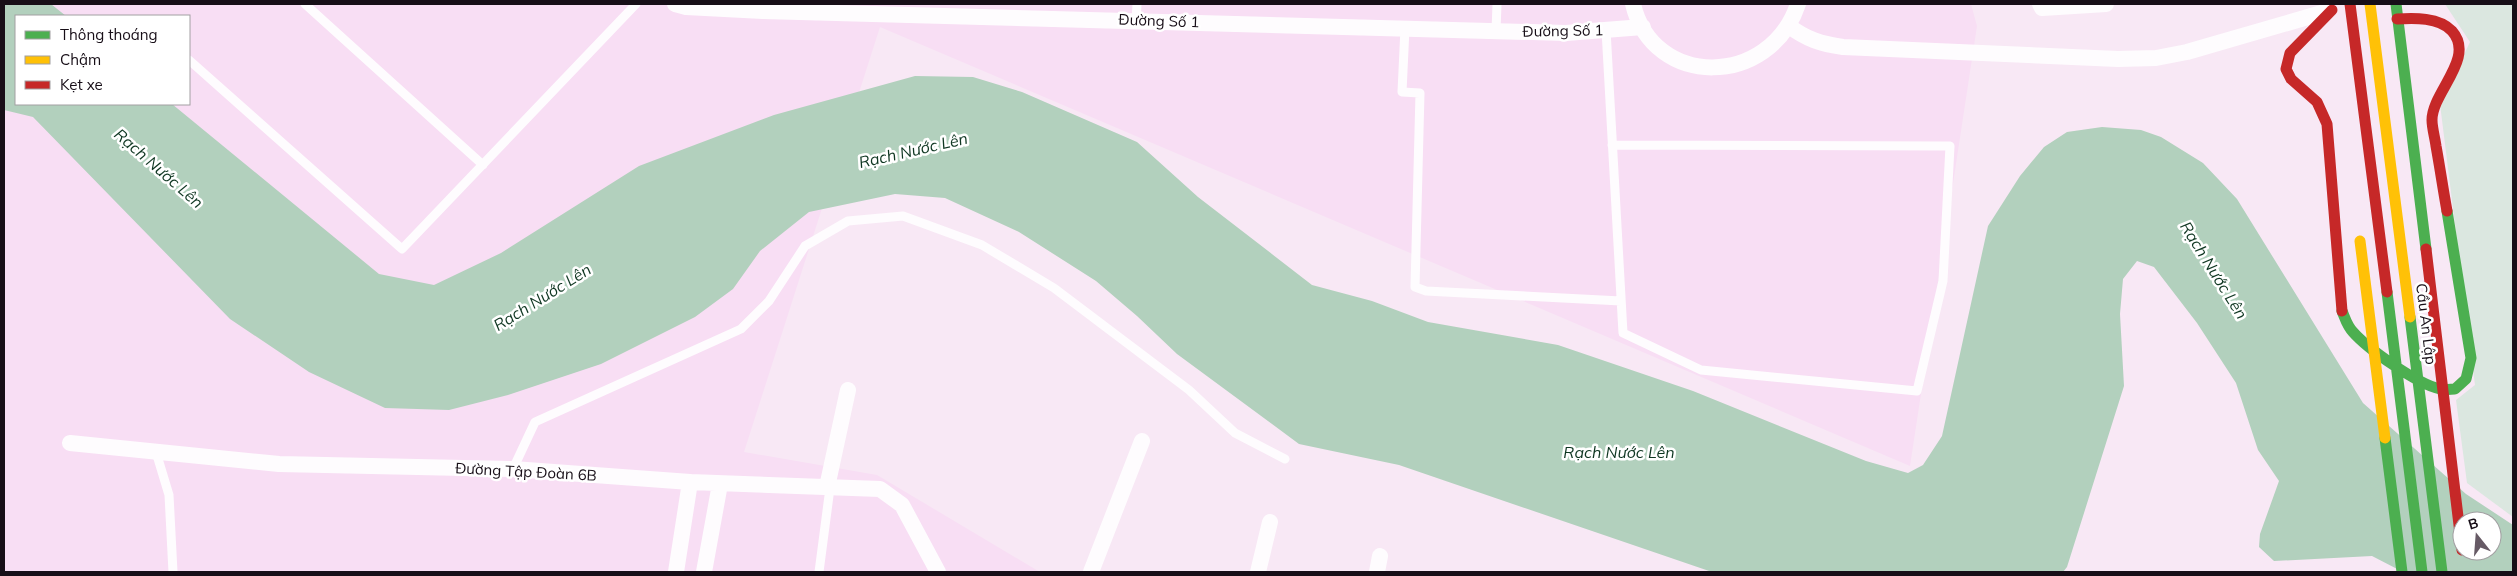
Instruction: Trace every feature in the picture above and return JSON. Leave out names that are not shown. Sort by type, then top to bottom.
[{"type":"highway","name":"Cầu An Lập","points":[[2370,4],[2381,78],[2442,572]]},
{"type":"highway","name":"Cầu An Lập","points":[[2396,4],[2457,511]]},
{"type":"highway","points":[[2350,5],[2422,572]]},
{"type":"highway","points":[[2332,7],[2290,53],[2286,61],[2286,70],[2294,83],[2311,95],[2319,104],[2327,124],[2341,306],[2344,318],[2349,328],[2356,335],[2406,373],[2438,390],[2449,391],[2459,387],[2467,380],[2471,358],[2432,120],[2437,96],[2457,61],[2459,51],[2457,40],[2451,29],[2442,23],[2421,18],[2397,19]]},
{"type":"highway","points":[[2332,7],[2334,28]]},
{"type":"highway","points":[[2359,230],[2402,572]]},
{"type":"highway","name":"Cầu An Lập","points":[[2463,561],[2464,565]]},
{"type":"street","name":"Đường Số 1","points":[[675,4],[686,7],[763,11],[1566,33],[1643,27]]},
{"type":"street","points":[[1633,4],[1643,27],[1654,42],[1668,54],[1684,62],[1702,67],[1721,68],[1739,64],[1756,57],[1772,47],[1789,26],[1798,4]]},
{"type":"street","points":[[2040,4],[2042,8],[2106,4]]},
{"type":"street","points":[[1789,26],[1803,36],[1820,44],[1843,47],[2118,59],[2156,58],[2187,52],[2332,7],[2350,5]]},
{"type":"street","points":[[829,487],[848,390]]},
{"type":"street","points":[[1090,572],[1142,441]]},
{"type":"street","name":"Đường Tập Đoàn 6B","points":[[70,443],[279,464],[513,469],[720,484],[880,489],[902,505],[938,572]]},
{"type":"street","points":[[676,572],[690,482]]},
{"type":"street","points":[[704,572],[720,484]]},
{"type":"street","points":[[1258,572],[1270,522]]},
{"type":"street","points":[[1377,572],[1380,556]]},
{"type":"lane","points":[[305,4],[482,165]]},
{"type":"lane","points":[[190,61],[402,249],[636,4]]},
{"type":"lane","points":[[1136,20],[1137,4]]},
{"type":"lane","points":[[1496,31],[1497,4]]},
{"type":"lane","points":[[1405,28],[1402,92],[1420,93],[1415,287],[1426,291],[1621,301]]},
{"type":"lane","points":[[1606,30],[1612,145],[1623,333],[1700,370],[1917,391],[1943,281],[1950,146],[1612,145]]},
{"type":"lane","points":[[513,469],[535,422],[741,329],[769,301],[805,246],[848,221],[903,216],[982,245],[1054,288],[1189,390],[1235,433],[1285,459]]},
{"type":"lane","points":[[156,452],[169,495],[173,572]]},
{"type":"lane","points":[[818,572],[829,487]]},
{"type":"shaded area","points":[[4,4],[1971,4],[1977,26],[1910,466],[880,27],[744,452],[877,475],[1040,572],[4,572]]},
{"type":"shaded area","points":[[2445,4],[2513,4],[2513,517],[2467,483],[2456,400],[2475,385],[2440,104],[2470,42]]},
{"type":"water","name":"Rạch Nước Lên","points":[[4,4],[51,4],[65,15],[15,15],[15,105],[173,105],[379,274],[434,285],[501,253],[639,166],[774,115],[915,76],[973,77],[1022,92],[1137,142],[1198,197],[1312,285],[1372,301],[1428,322],[1558,345],[1693,391],[1866,461],[1908,473],[1923,465],[1942,436],[1988,226],[2020,176],[2044,147],[2067,132],[2102,127],[2141,130],[2161,137],[2203,163],[2237,199],[2363,403],[2466,494],[2492,511],[2452,511],[2452,561],[2502,561],[2502,518],[2513,525],[2513,572],[2403,572],[2372,556],[2274,561],[2259,547],[2260,534],[2279,481],[2258,450],[2236,383],[2197,323],[2154,267],[2137,261],[2123,279],[2120,314],[2124,386],[2067,567],[2063,572],[1712,572],[1399,465],[1299,444],[1177,354],[1096,281],[1019,232],[945,198],[895,194],[809,212],[760,251],[733,289],[695,317],[601,364],[508,395],[449,410],[385,408],[309,372],[230,319],[33,117],[4,110]]},
{"type":"traffic: fast","points":[[2396,4],[2426,249]]},
{"type":"traffic: fast","points":[[2342,311],[2349,327],[2360,339],[2406,373],[2430,386],[2440,389],[2455,389],[2466,379],[2471,358],[2447,211]]},
{"type":"traffic: fast","points":[[2387,292],[2422,572]]},
{"type":"traffic: fast","points":[[2410,317],[2442,572]]},
{"type":"traffic: fast","points":[[2385,438],[2402,572]]},
{"type":"traffic: slow","points":[[2370,4],[2410,317]]},
{"type":"traffic: slow","points":[[2360,241],[2385,438]]},
{"type":"traffic: jam","points":[[2350,4],[2387,292]]},
{"type":"traffic: jam","points":[[2332,10],[2290,53],[2286,69],[2291,79],[2317,102],[2327,124],[2342,311]]},
{"type":"traffic: jam","points":[[2397,19],[2426,19],[2440,23],[2447,26],[2458,41],[2459,52],[2456,64],[2438,98],[2432,120],[2447,211]]},
{"type":"traffic: jam","points":[[2426,249],[2457,511]]}]
